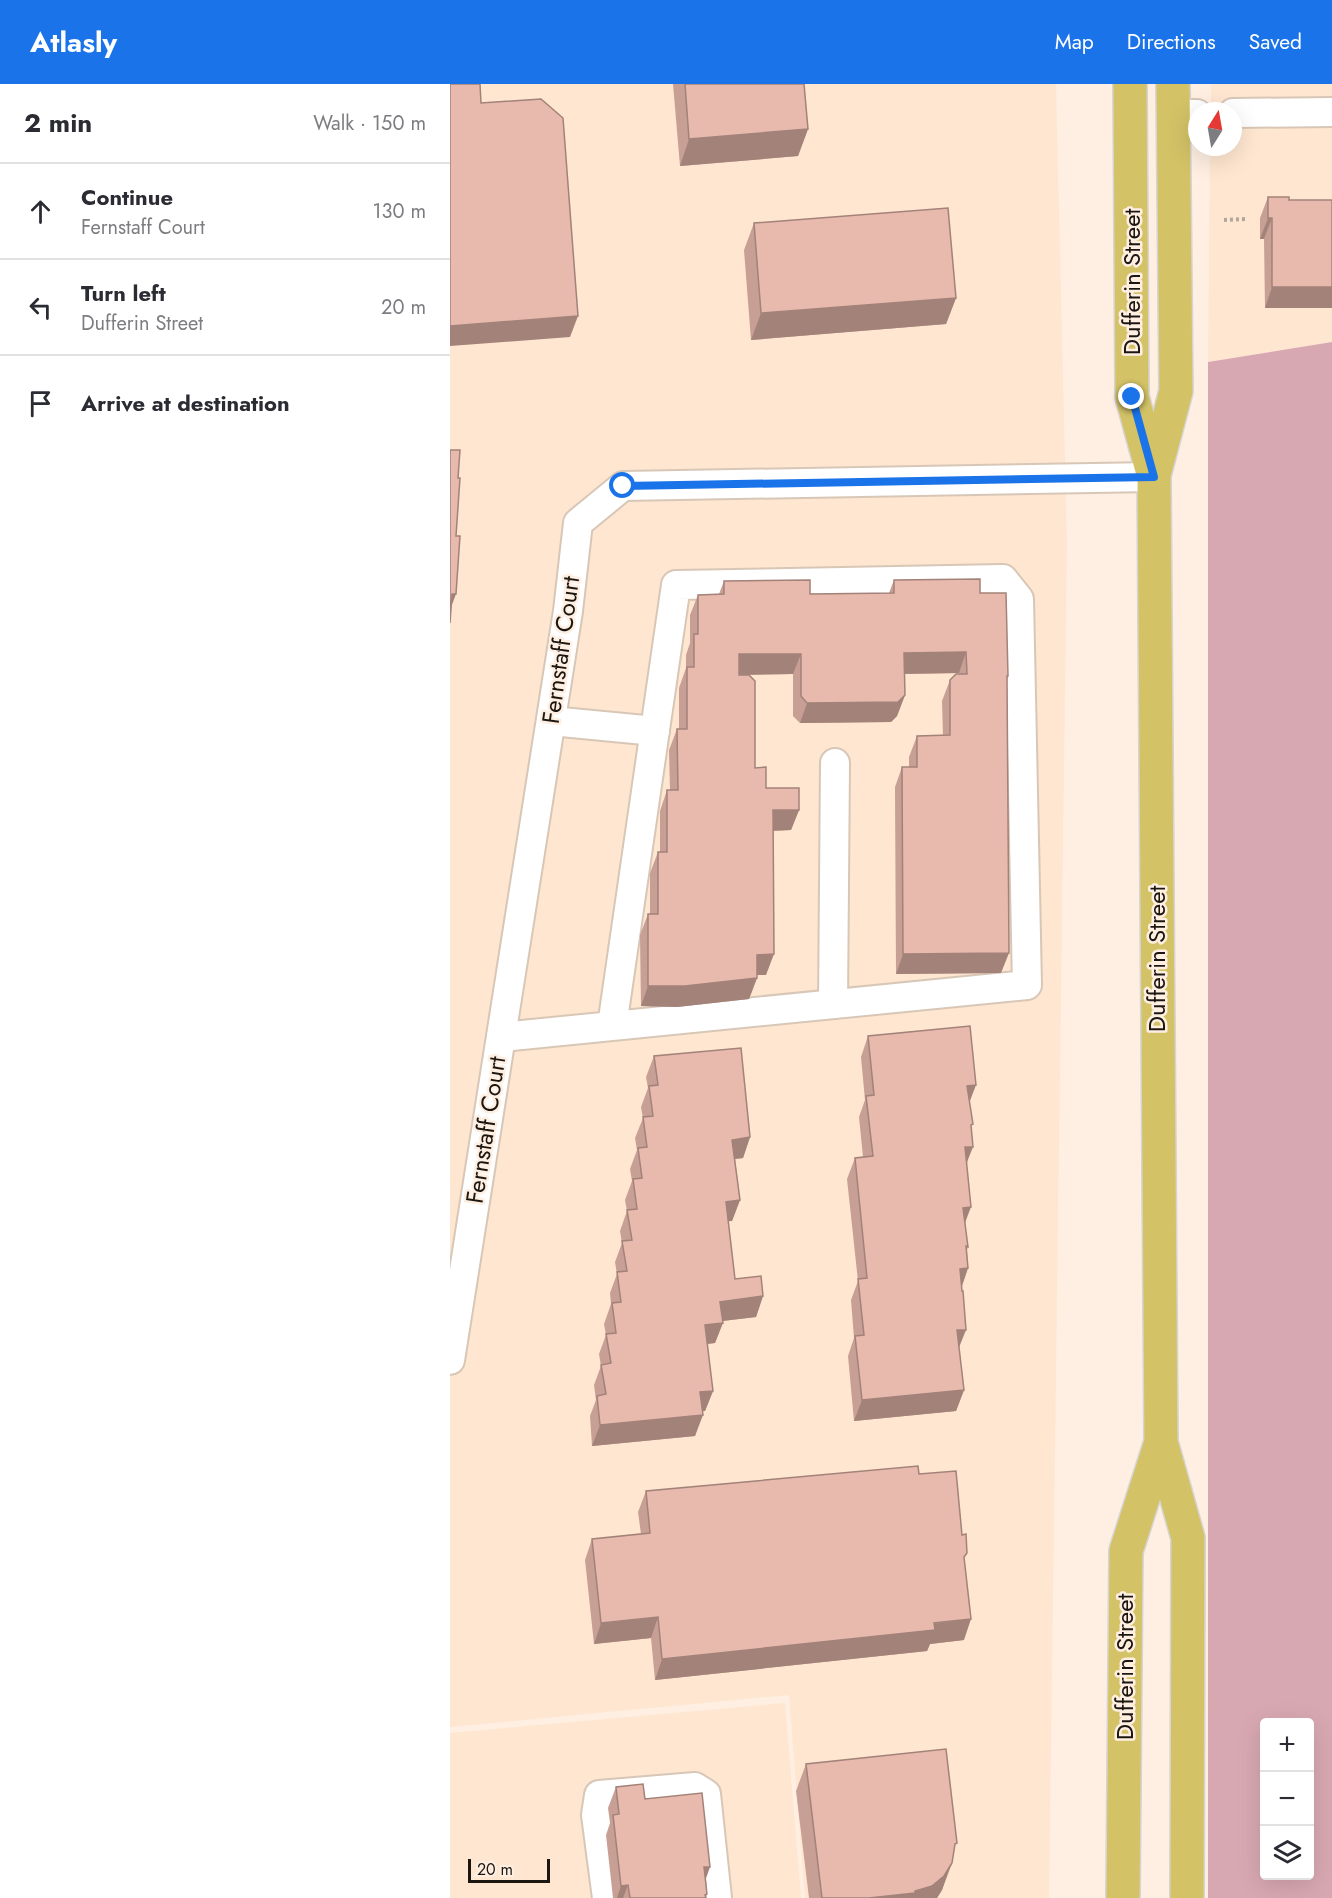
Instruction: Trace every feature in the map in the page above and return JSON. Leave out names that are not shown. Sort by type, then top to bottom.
[{"type":"main road","name":"Dufferin Street","points":[[1130,84],[1132,397],[1154,477]]},
{"type":"main road","name":"Dufferin Street","points":[[1181,104],[1176,392],[1154,477],[1161,1442],[1188,1538],[1187,1898]]},
{"type":"main road","name":"Dufferin Street","points":[[1123,1898],[1126,1551],[1161,1442]]},
{"type":"street","points":[[1242,113],[1332,112]]},
{"type":"street","name":"Fernstaff Court","points":[[450,1359],[568,611],[578,523],[623,486],[1154,477]]},
{"type":"street","points":[[501,1036],[612,1026],[1027,985],[1019,599],[1003,579],[676,585],[612,1026]]},
{"type":"street","points":[[551,720],[655,731]]},
{"type":"street","points":[[833,1004],[835,763]]},
{"type":"street","points":[[607,1898],[596,1815],[599,1796],[695,1787],[706,1794],[717,1898]]},
{"type":"path","points":[[1224,220],[1245,219]]},
{"type":"shaded area","points":[[450,84],[1056,84],[1067,545],[1049,1898],[805,1898],[789,1695],[450,1727]]},
{"type":"shaded area","points":[[1211,84],[1332,84],[1332,342],[1208,362],[1210,156],[1242,156],[1242,102],[1211,102]]},
{"type":"shaded area","points":[[1332,342],[1332,1898],[1208,1898],[1208,362]]},
{"type":"shaded area","points":[[785,1703],[801,1898],[450,1898],[450,1733]]},
{"type":"building","points":[[450,84],[480,84],[481,103],[541,99],[563,118],[578,316],[450,326]]},
{"type":"building","points":[[685,84],[804,84],[808,129],[689,139]]},
{"type":"building","points":[[1268,197],[1289,197],[1289,200],[1332,200],[1332,287],[1272,287],[1272,218],[1268,218]]},
{"type":"building","points":[[948,208],[956,298],[761,313],[754,223]]},
{"type":"building","points":[[450,450],[460,450],[456,536],[460,536],[456,594],[452,594],[450,623]]},
{"type":"building","points":[[980,579],[980,593],[1006,593],[1009,953],[903,954],[902,767],[917,767],[917,736],[950,735],[950,680],[956,674],[967,674],[966,652],[904,653],[905,695],[898,702],[807,703],[801,696],[801,654],[739,654],[739,675],[749,675],[755,681],[755,768],[766,767],[766,788],[799,788],[799,810],[773,810],[774,954],[757,955],[757,978],[685,986],[648,986],[648,914],[658,914],[658,852],[667,852],[667,790],[678,790],[677,729],[687,729],[687,667],[694,667],[694,634],[698,634],[698,595],[724,594],[724,581],[810,580],[810,594],[894,593],[894,580]]},
{"type":"building","points":[[970,1026],[976,1085],[967,1086],[973,1124],[971,1125],[973,1147],[965,1147],[971,1207],[963,1208],[968,1268],[960,1269],[966,1330],[957,1330],[964,1390],[862,1400],[855,1336],[864,1335],[858,1279],[867,1278],[855,1158],[873,1156],[866,1096],[874,1095],[868,1036]]},
{"type":"building","points":[[741,1048],[750,1137],[732,1140],[740,1200],[726,1202],[735,1279],[761,1276],[763,1296],[720,1302],[723,1323],[705,1325],[713,1391],[700,1392],[703,1415],[600,1425],[597,1396],[606,1394],[601,1365],[611,1363],[606,1334],[616,1333],[612,1303],[621,1302],[617,1272],[627,1271],[622,1241],[632,1240],[627,1210],[637,1209],[633,1179],[642,1178],[638,1148],[647,1147],[643,1117],[653,1116],[649,1086],[658,1085],[654,1056]]},
{"type":"building","points":[[918,1466],[919,1474],[956,1471],[962,1535],[966,1534],[967,1553],[964,1557],[971,1619],[934,1623],[935,1630],[662,1659],[658,1617],[601,1623],[592,1539],[650,1533],[646,1491]]},
{"type":"building","points":[[946,1749],[957,1843],[952,1863],[944,1876],[932,1886],[915,1891],[915,1893],[869,1898],[822,1898],[806,1764]]},
{"type":"building","points":[[643,1784],[645,1799],[702,1793],[710,1867],[704,1867],[706,1898],[630,1898],[628,1885],[621,1886],[613,1815],[619,1814],[616,1787]]},
{"type":"route","points":[[623,486],[1154,477],[1132,397]]}]
